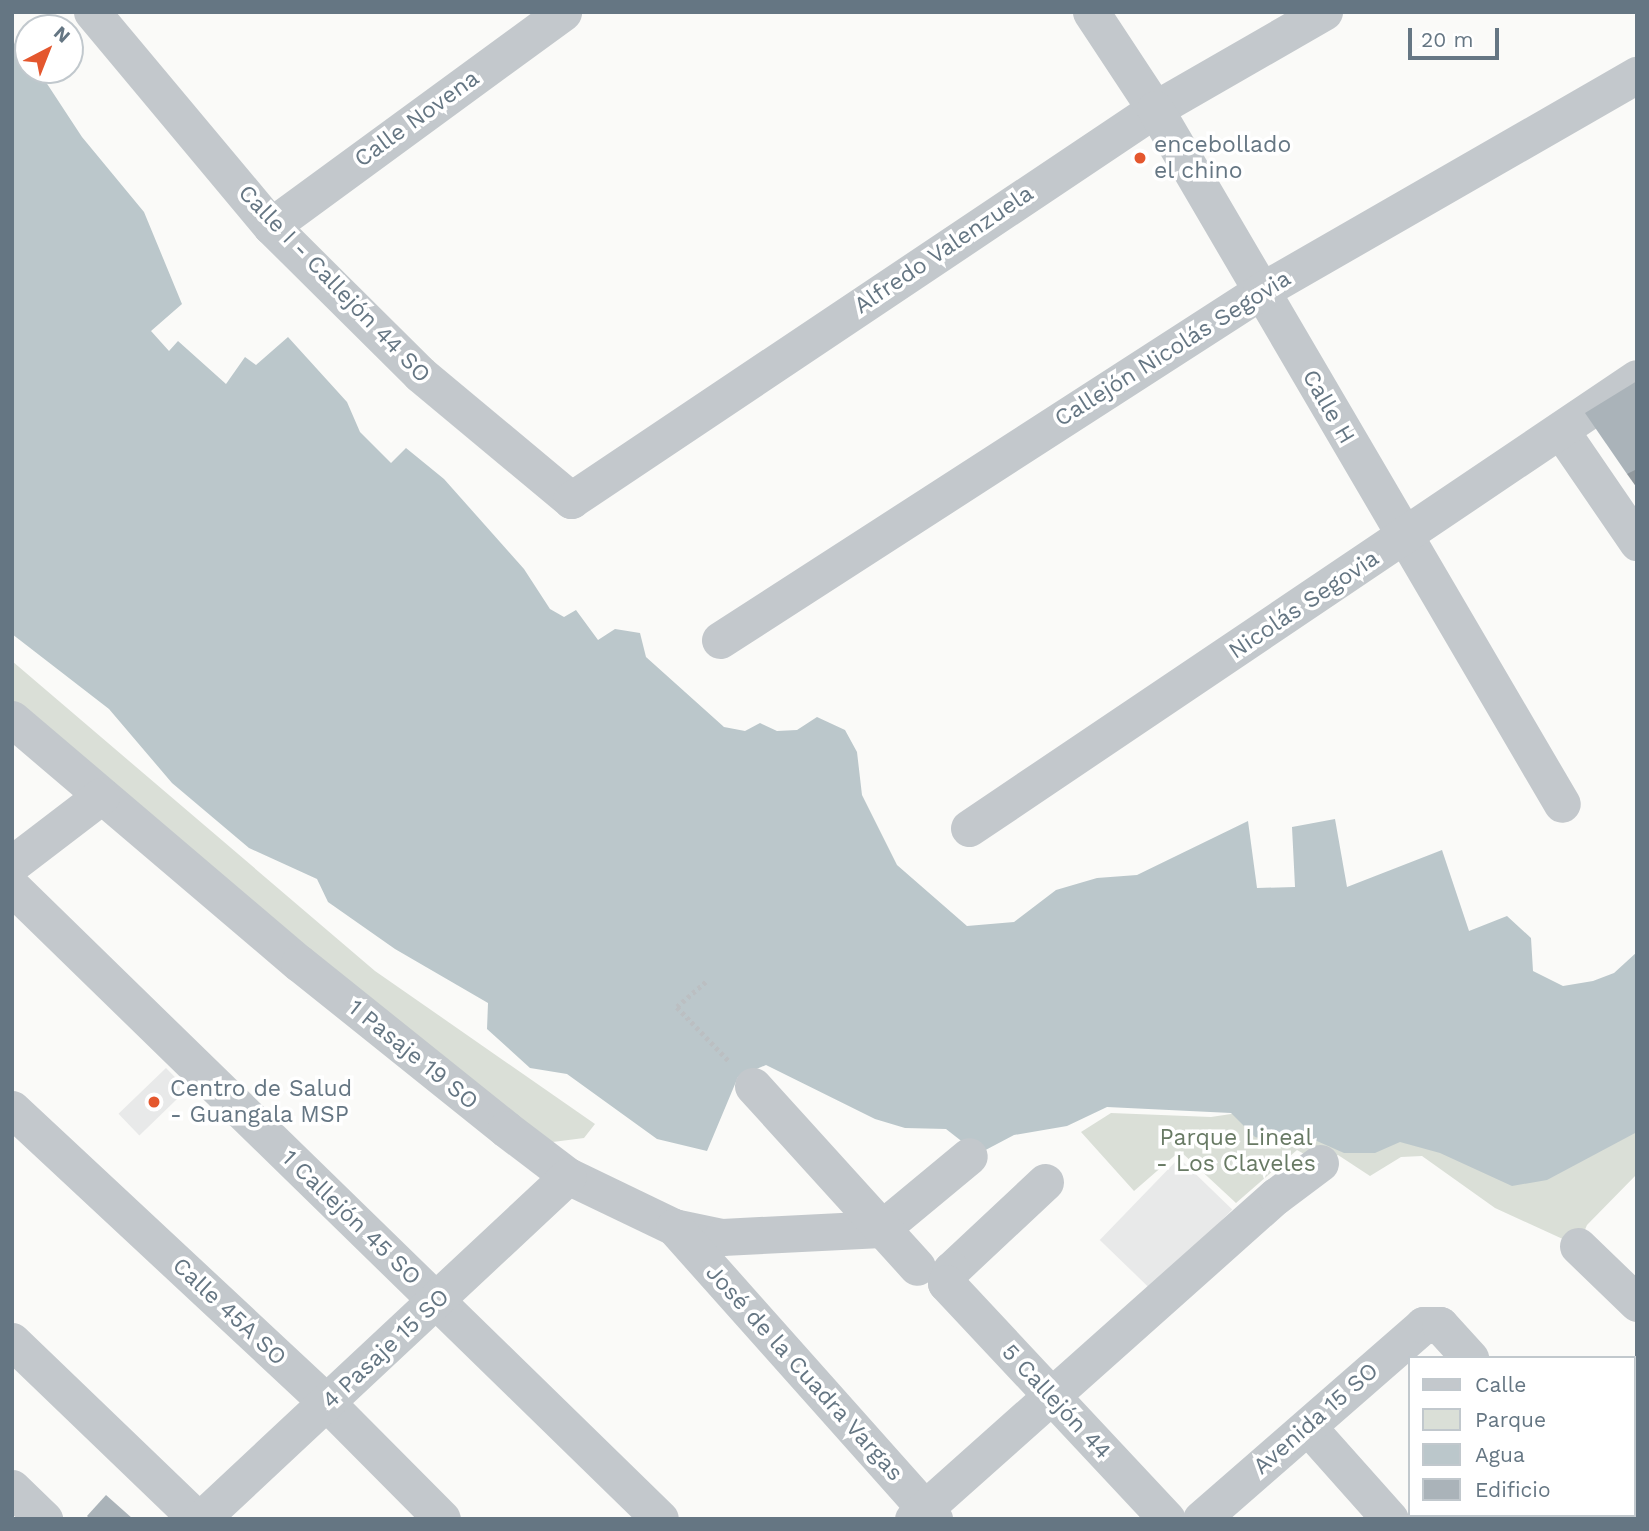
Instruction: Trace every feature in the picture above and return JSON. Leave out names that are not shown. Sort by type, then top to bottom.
[{"type":"street","name":"Calle I - Callejón 44 SO","points":[[92,12],[271,226],[420,374],[571,500]]},
{"type":"street","name":"Calle Novena","points":[[271,226],[563,12]]},
{"type":"street","name":"Calle H","points":[[1091,12],[1155,109],[1562,804]]},
{"type":"street","name":"Alfredo Valenzuela","points":[[571,500],[1155,109],[1324,12]]},
{"type":"street","name":"Callejón Nicolás Segovia","points":[[720,640],[1261,291],[1637,75]]},
{"type":"street","name":"Nicolás Segovia","points":[[969,828],[1404,538],[1637,378]]},
{"type":"street","points":[[1561,431],[1637,542]]},
{"type":"street","name":"1 Pasaje 19 SO","points":[[12,719],[299,963],[568,1177],[674,1227],[722,1237],[881,1229]]},
{"type":"street","points":[[12,864],[101,796]]},
{"type":"street","name":"1 Callejón 45 SO","points":[[12,887],[660,1519]]},
{"type":"street","name":"5 Callejón 44","points":[[753,1086],[881,1229],[932,1275],[1167,1519]]},
{"type":"street","name":"Calle 45A SO","points":[[12,1110],[327,1403],[442,1519]]},
{"type":"street","points":[[881,1229],[969,1156]]},
{"type":"street","points":[[924,1515],[1276,1196],[1320,1163]]},
{"type":"street","name":"4 Pasaje 15 SO","points":[[199,1519],[437,1302],[568,1177]]},
{"type":"street","points":[[932,1275],[951,1270],[1045,1182]]},
{"type":"street","name":"José de la Cuadra Vargas","points":[[674,1227],[924,1515]]},
{"type":"street","points":[[1578,1245],[1637,1303]]},
{"type":"street","name":"Avenida 15 SO","points":[[1201,1519],[1430,1321],[1440,1325],[1468,1356]]},
{"type":"street","points":[[12,1340],[199,1519]]},
{"type":"street","points":[[1308,1427],[1390,1519]]},
{"type":"street","points":[[12,1488],[44,1519]]},
{"type":"path","points":[[706,982],[677,1007],[753,1086]]},
{"type":"shaded area","name":"Centro de Salud - Guangala MSP","points":[[166,1068],[187,1090],[139,1135],[119,1114]]},
{"type":"shaded area","points":[[1179,1158],[1232,1209],[1153,1291],[1100,1240]]},
{"type":"green space","points":[[12,661],[375,971],[595,1124],[584,1138],[545,1143],[12,711]]},
{"type":"green space","name":"Parque Lineal - Los Claveles","points":[[1251,1111],[1637,1124],[1637,1174],[1587,1225],[1578,1246],[1495,1208],[1422,1156],[1401,1157],[1370,1176],[1338,1155],[1320,1163],[1297,1150],[1236,1203],[1180,1151],[1134,1191],[1081,1132],[1111,1113],[1211,1117]]},
{"type":"water","points":[[12,44],[14,84],[47,84],[82,137],[144,212],[182,304],[151,331],[169,351],[178,341],[226,384],[245,357],[256,365],[288,337],[347,402],[360,432],[391,463],[406,448],[444,479],[524,569],[550,609],[564,617],[576,610],[598,640],[615,629],[640,633],[646,657],[724,727],[745,731],[760,723],[777,731],[797,730],[817,717],[845,730],[857,752],[862,795],[897,865],[967,926],[1014,922],[1056,890],[1097,878],[1137,875],[1248,821],[1257,888],[1295,887],[1292,827],[1335,819],[1347,887],[1442,850],[1469,931],[1507,916],[1531,938],[1533,971],[1563,986],[1593,981],[1614,973],[1637,952],[1637,1132],[1547,1180],[1512,1186],[1440,1153],[1400,1142],[1375,1153],[1344,1153],[1301,1134],[1280,1143],[1255,1137],[1231,1113],[1107,1107],[1067,1126],[1014,1135],[978,1154],[946,1129],[905,1128],[875,1119],[766,1065],[738,1077],[707,1151],[657,1139],[567,1074],[530,1068],[487,1029],[488,1003],[395,949],[328,902],[317,879],[249,848],[172,783],[109,709],[12,634]]},
{"type":"building","points":[[1637,381],[1637,469],[1627,474],[1585,413]]},
{"type":"building","points":[[106,1495],[133,1519],[90,1519],[87,1516]]},
{"type":"place","name":"encebollado el chino","points":[[1140,158]]},
{"type":"place","name":"Centro de Salud - Guangala MSP","points":[[154,1102]]}]
